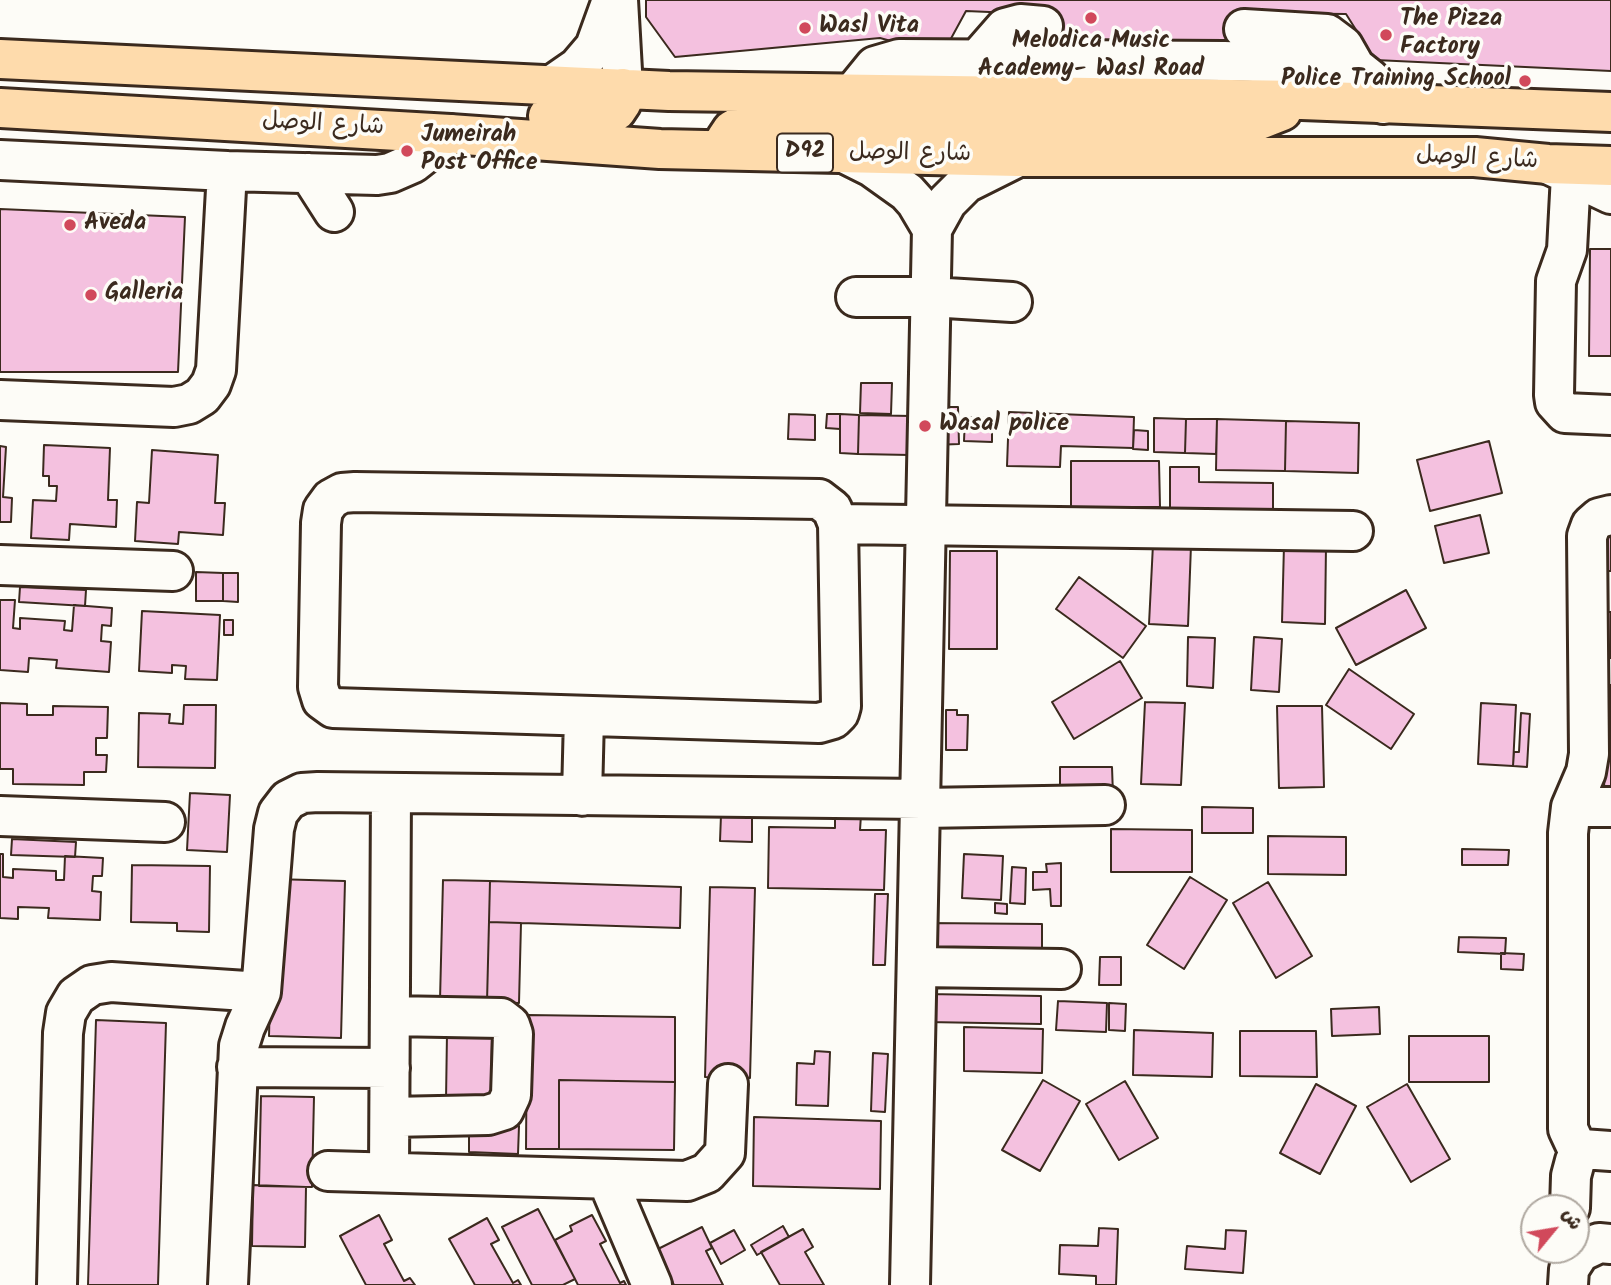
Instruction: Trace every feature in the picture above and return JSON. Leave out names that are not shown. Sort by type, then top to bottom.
[{"type":"main road","name":"شارع الوصل","points":[[0,60],[669,91],[1302,100],[1611,112]]},
{"type":"main road","points":[[17,109],[75,97],[123,96],[596,119],[617,111],[622,102],[623,88]]},
{"type":"main road","points":[[723,149],[732,130],[741,123],[760,119],[1209,127],[1254,122],[1276,115],[1302,100]]},
{"type":"main road","name":"شارع الوصل","points":[[17,109],[660,149],[1018,158],[1475,157],[1559,170],[1611,166]]},
{"type":"street","points":[[552,85],[578,67],[595,47],[612,0]]},
{"type":"street","points":[[618,0],[623,88]]},
{"type":"street","points":[[977,60],[1005,28],[1020,24],[1043,26]]},
{"type":"street","points":[[1244,29],[1327,34],[1343,46],[1355,67],[1370,79],[1383,104]]},
{"type":"street","points":[[853,93],[869,72],[880,51],[898,60],[1224,61],[1355,67]]},
{"type":"street","points":[[0,160],[227,171],[390,173],[413,163],[450,134]]},
{"type":"street","points":[[846,154],[872,167],[907,192],[932,229]]},
{"type":"street","points":[[911,1285],[932,229],[947,202],[966,183],[1018,158]]},
{"type":"street","points":[[1559,170],[1611,194]]},
{"type":"street","points":[[1559,170],[1567,250],[1556,281],[1555,402],[1565,413],[1611,415]]},
{"type":"street","points":[[0,400],[174,407],[189,404],[202,396],[211,384],[216,370],[227,171]]},
{"type":"street","points":[[309,173],[334,212]]},
{"type":"street","points":[[856,296],[1012,302]]},
{"type":"street","points":[[0,378],[138,382],[160,391],[174,407]]},
{"type":"street","points":[[0,422],[138,431],[155,428],[174,407]]},
{"type":"street","points":[[342,493],[811,498],[819,499],[832,509],[838,524],[841,706],[834,719],[819,723],[340,709],[327,705],[319,694],[321,523],[323,510],[331,499],[342,493]]},
{"type":"street","points":[[1570,1194],[1571,1176],[1597,1150],[1570,1137],[1568,1129],[1568,833],[1571,807],[1586,772],[1599,673],[1599,593],[1587,536],[1591,525],[1599,518],[1611,514]]},
{"type":"street","points":[[838,524],[1353,531]]},
{"type":"street","points":[[0,565],[173,571]]},
{"type":"street","points":[[582,796],[584,717]]},
{"type":"street","points":[[228,1285],[239,1046],[261,992],[275,829],[278,813],[288,800],[302,793],[391,793],[1105,805]]},
{"type":"street","points":[[389,1172],[391,793]]},
{"type":"street","points":[[1571,807],[1611,807]]},
{"type":"street","points":[[0,816],[164,822]]},
{"type":"street","points":[[918,967],[1061,969]]},
{"type":"street","points":[[57,1285],[63,1033],[66,1013],[76,996],[92,985],[111,982],[261,992]]},
{"type":"street","points":[[390,1016],[501,1018],[510,1025],[513,1034],[511,1095],[504,1110],[488,1115],[390,1117]]},
{"type":"street","points":[[237,1068],[390,1068]]},
{"type":"street","points":[[328,1171],[687,1181],[707,1173],[724,1153],[729,1083]]},
{"type":"street","points":[[607,1179],[652,1285]]},
{"type":"street","points":[[1574,1270],[1589,1247],[1611,1244]]},
{"type":"street","points":[[1574,1270],[1593,1270],[1611,1256]]},
{"type":"building","name":"Wasl Vita","points":[[646,0],[1611,0],[1611,71],[1375,60],[1346,14],[1249,13],[1223,51],[1062,59],[1059,15],[966,11],[942,55],[880,38],[675,57],[646,17]]},
{"type":"building","name":"Galleria","points":[[0,209],[185,217],[178,372],[0,372]]},
{"type":"building","points":[[1590,249],[1611,249],[1611,356],[1589,356]]},
{"type":"building","points":[[861,383],[892,383],[891,414],[860,413]]},
{"type":"building","points":[[944,407],[958,407],[959,444],[933,445]]},
{"type":"building","points":[[1009,412],[1134,417],[1133,448],[1061,446],[1060,467],[1007,466]]},
{"type":"building","points":[[789,414],[815,415],[815,440],[788,439]]},
{"type":"building","points":[[827,414],[840,414],[840,429],[826,428]]},
{"type":"building","points":[[840,414],[859,415],[858,454],[840,453]]},
{"type":"building","points":[[859,415],[911,416],[910,455],[858,454]]},
{"type":"building","points":[[965,417],[992,418],[992,442],[964,441]]},
{"type":"building","points":[[1154,418],[1186,419],[1185,453],[1154,452]]},
{"type":"building","points":[[1186,419],[1217,419],[1216,454],[1185,453]]},
{"type":"building","points":[[1217,419],[1286,421],[1285,471],[1216,470]]},
{"type":"building","points":[[1286,421],[1359,423],[1358,473],[1285,471]]},
{"type":"building","points":[[1134,430],[1148,431],[1148,450],[1133,449]]},
{"type":"building","points":[[1489,441],[1502,493],[1430,511],[1417,460]]},
{"type":"building","points":[[44,445],[110,448],[108,500],[117,500],[116,527],[70,524],[69,540],[31,538],[33,500],[56,501],[57,486],[49,486],[49,476],[43,476]]},
{"type":"building","points":[[0,446],[6,447],[3,497],[12,498],[11,522],[0,522]]},
{"type":"building","points":[[152,450],[218,455],[215,503],[225,503],[223,535],[179,532],[178,544],[135,541],[137,502],[149,503]]},
{"type":"building","points":[[1071,461],[1159,461],[1160,507],[1071,507]]},
{"type":"building","points":[[1170,467],[1199,467],[1199,482],[1273,483],[1273,510],[1170,510]]},
{"type":"building","points":[[1480,515],[1489,553],[1444,563],[1435,526]]},
{"type":"building","points":[[1598,527],[1611,527],[1611,571],[1598,571]]},
{"type":"building","points":[[1153,544],[1191,545],[1188,626],[1149,624]]},
{"type":"building","points":[[1284,545],[1326,546],[1325,624],[1282,622]]},
{"type":"building","points":[[950,551],[997,551],[997,649],[949,649]]},
{"type":"building","points":[[196,572],[223,573],[223,601],[196,601]]},
{"type":"building","points":[[223,573],[238,573],[238,602],[223,601]]},
{"type":"building","points":[[1079,577],[1146,626],[1123,658],[1056,609]]},
{"type":"building","points":[[20,587],[86,590],[85,606],[19,602]]},
{"type":"building","points":[[1406,590],[1426,628],[1356,665],[1336,628]]},
{"type":"building","points":[[0,600],[15,600],[13,628],[20,629],[20,618],[65,621],[64,630],[72,631],[74,605],[112,608],[111,626],[102,625],[101,641],[111,642],[109,672],[56,668],[57,660],[29,658],[28,672],[0,670]]},
{"type":"building","points":[[142,611],[220,615],[217,680],[185,679],[186,666],[172,665],[172,673],[139,671]]},
{"type":"building","points":[[1600,612],[1611,612],[1611,658],[1600,658]]},
{"type":"building","points":[[224,620],[233,620],[233,635],[224,635]]},
{"type":"building","points":[[1188,637],[1215,638],[1213,688],[1187,686]]},
{"type":"building","points":[[1254,637],[1282,639],[1279,692],[1251,690]]},
{"type":"building","points":[[1120,661],[1142,698],[1074,739],[1052,702]]},
{"type":"building","points":[[1349,669],[1414,714],[1391,749],[1326,705]]},
{"type":"building","points":[[1606,685],[1611,685],[1611,792],[1604,792]]},
{"type":"building","points":[[1145,702],[1185,703],[1181,785],[1141,784]]},
{"type":"building","points":[[0,703],[27,704],[27,715],[53,715],[53,706],[108,707],[107,738],[96,738],[96,755],[107,755],[106,772],[84,772],[84,785],[13,784],[13,769],[0,769]]},
{"type":"building","points":[[1481,703],[1516,705],[1513,766],[1478,764]]},
{"type":"building","points":[[184,705],[216,705],[215,768],[138,767],[139,713],[170,714],[169,723],[183,724]]},
{"type":"building","points":[[1277,706],[1322,706],[1324,787],[1279,788]]},
{"type":"building","points":[[946,710],[957,710],[957,715],[968,715],[967,750],[946,750]]},
{"type":"building","points":[[1521,713],[1530,714],[1527,767],[1513,766],[1514,752],[1519,752]]},
{"type":"building","points":[[1060,767],[1112,767],[1113,795],[1060,795]]},
{"type":"building","points":[[190,793],[230,795],[227,852],[187,850]]},
{"type":"building","points":[[1202,807],[1253,808],[1253,833],[1202,833]]},
{"type":"building","points":[[835,814],[861,815],[860,830],[886,830],[884,890],[768,888],[769,827],[835,828]]},
{"type":"building","points":[[721,815],[752,817],[752,842],[720,841]]},
{"type":"building","points":[[1111,829],[1192,830],[1192,872],[1111,872]]},
{"type":"building","points":[[1268,836],[1346,837],[1346,875],[1268,874]]},
{"type":"building","points":[[12,839],[76,842],[75,857],[11,855]]},
{"type":"building","points":[[1462,849],[1509,850],[1508,865],[1462,865]]},
{"type":"building","points":[[0,854],[3,854],[3,877],[13,878],[13,869],[56,871],[56,880],[64,880],[65,856],[103,858],[102,876],[93,876],[92,891],[101,892],[100,920],[48,918],[49,908],[18,907],[18,919],[0,918]]},
{"type":"building","points":[[964,854],[1003,856],[1001,900],[962,898]]},
{"type":"building","points":[[1061,863],[1061,906],[1051,906],[1050,889],[1033,890],[1033,872],[1047,872],[1046,864]]},
{"type":"building","points":[[132,865],[210,866],[209,932],[177,931],[177,923],[131,922]]},
{"type":"building","points":[[1012,867],[1026,868],[1025,904],[1010,903]]},
{"type":"building","points":[[1190,877],[1227,900],[1184,969],[1147,945]]},
{"type":"building","points":[[273,879],[345,881],[341,1038],[269,1036]]},
{"type":"building","points":[[443,880],[490,881],[487,1002],[440,1000]]},
{"type":"building","points":[[490,881],[681,887],[680,928],[489,922]]},
{"type":"building","points":[[1268,882],[1312,956],[1276,978],[1233,903]]},
{"type":"building","points":[[710,887],[755,888],[750,1078],[705,1077]]},
{"type":"building","points":[[875,894],[888,894],[885,965],[873,965]]},
{"type":"building","points":[[995,903],[1007,904],[1007,914],[995,913]]},
{"type":"building","points":[[489,922],[521,923],[519,1003],[487,1002]]},
{"type":"building","points":[[926,923],[1042,924],[1042,951],[926,951]]},
{"type":"building","points":[[1459,937],[1506,938],[1505,954],[1458,952]]},
{"type":"building","points":[[1501,953],[1524,954],[1523,970],[1501,969]]},
{"type":"building","points":[[1100,957],[1121,957],[1121,985],[1099,985]]},
{"type":"building","points":[[928,994],[1041,996],[1041,1024],[927,1022]]},
{"type":"building","points":[[1058,1001],[1107,1003],[1106,1032],[1056,1030]]},
{"type":"building","points":[[1109,1003],[1126,1004],[1125,1031],[1109,1030]]},
{"type":"building","points":[[1379,1007],[1380,1034],[1332,1036],[1331,1009]]},
{"type":"building","points":[[527,1015],[675,1017],[675,1082],[559,1080],[559,1149],[526,1149]]},
{"type":"building","points":[[96,1020],[166,1023],[158,1285],[88,1285]]},
{"type":"building","points":[[964,1027],[1043,1029],[1042,1073],[964,1071]]},
{"type":"building","points":[[1134,1030],[1213,1033],[1212,1077],[1133,1075]]},
{"type":"building","points":[[1240,1031],[1316,1031],[1317,1077],[1240,1076]]},
{"type":"building","points":[[447,1033],[492,1034],[491,1101],[446,1100]]},
{"type":"building","points":[[1409,1036],[1489,1036],[1489,1082],[1409,1082]]},
{"type":"building","points":[[815,1051],[830,1052],[828,1106],[796,1105],[797,1063],[814,1064]]},
{"type":"building","points":[[873,1053],[888,1054],[885,1112],[871,1111]]},
{"type":"building","points":[[559,1080],[675,1082],[674,1150],[559,1149]]},
{"type":"building","points":[[1043,1080],[1080,1101],[1040,1171],[1002,1150]]},
{"type":"building","points":[[1125,1081],[1158,1138],[1119,1160],[1086,1104]]},
{"type":"building","points":[[1316,1084],[1356,1106],[1320,1174],[1280,1153]]},
{"type":"building","points":[[1407,1084],[1450,1159],[1411,1182],[1367,1107]]},
{"type":"building","points":[[261,1096],[314,1097],[312,1187],[259,1186]]},
{"type":"building","points":[[754,1117],[881,1121],[880,1189],[753,1186]]},
{"type":"building","points":[[469,1124],[519,1126],[518,1154],[469,1152]]},
{"type":"building","points":[[253,1185],[306,1187],[305,1247],[252,1246]]},
{"type":"building","points":[[538,1209],[575,1279],[563,1285],[532,1285],[502,1227]]},
{"type":"building","points":[[379,1215],[392,1240],[384,1244],[404,1281],[410,1278],[415,1285],[366,1285],[340,1236]]},
{"type":"building","points":[[592,1215],[606,1241],[600,1244],[620,1283],[624,1281],[626,1285],[578,1285],[555,1240],[572,1231],[570,1226]]},
{"type":"building","points":[[487,1218],[499,1240],[491,1244],[513,1283],[518,1280],[521,1285],[475,1285],[449,1239]]},
{"type":"building","points":[[783,1226],[789,1237],[757,1255],[751,1245]]},
{"type":"building","points":[[702,1227],[712,1248],[706,1251],[723,1285],[674,1285],[656,1250]]},
{"type":"building","points":[[1099,1228],[1118,1229],[1116,1285],[1096,1285],[1096,1276],[1059,1274],[1060,1245],[1098,1246]]},
{"type":"building","points":[[803,1229],[813,1247],[805,1252],[824,1285],[780,1285],[761,1252]]},
{"type":"building","points":[[734,1230],[745,1250],[721,1264],[710,1243]]},
{"type":"building","points":[[1226,1230],[1246,1231],[1243,1273],[1185,1269],[1187,1246],[1225,1249]]},
{"type":"place","name":"Melodica Music Academy- Wasl Road","points":[[1091,18]]},
{"type":"place","name":"Wasl Vita","points":[[805,28]]},
{"type":"place","name":"The Pizza Factory","points":[[1386,35]]},
{"type":"place","name":"Police Training School","points":[[1525,81]]},
{"type":"place","name":"Jumeirah Post Office","points":[[407,151]]},
{"type":"place","name":"Aveda","points":[[70,225]]},
{"type":"place","name":"Galleria","points":[[91,295]]},
{"type":"place","name":"Wasal police","points":[[925,426]]}]
